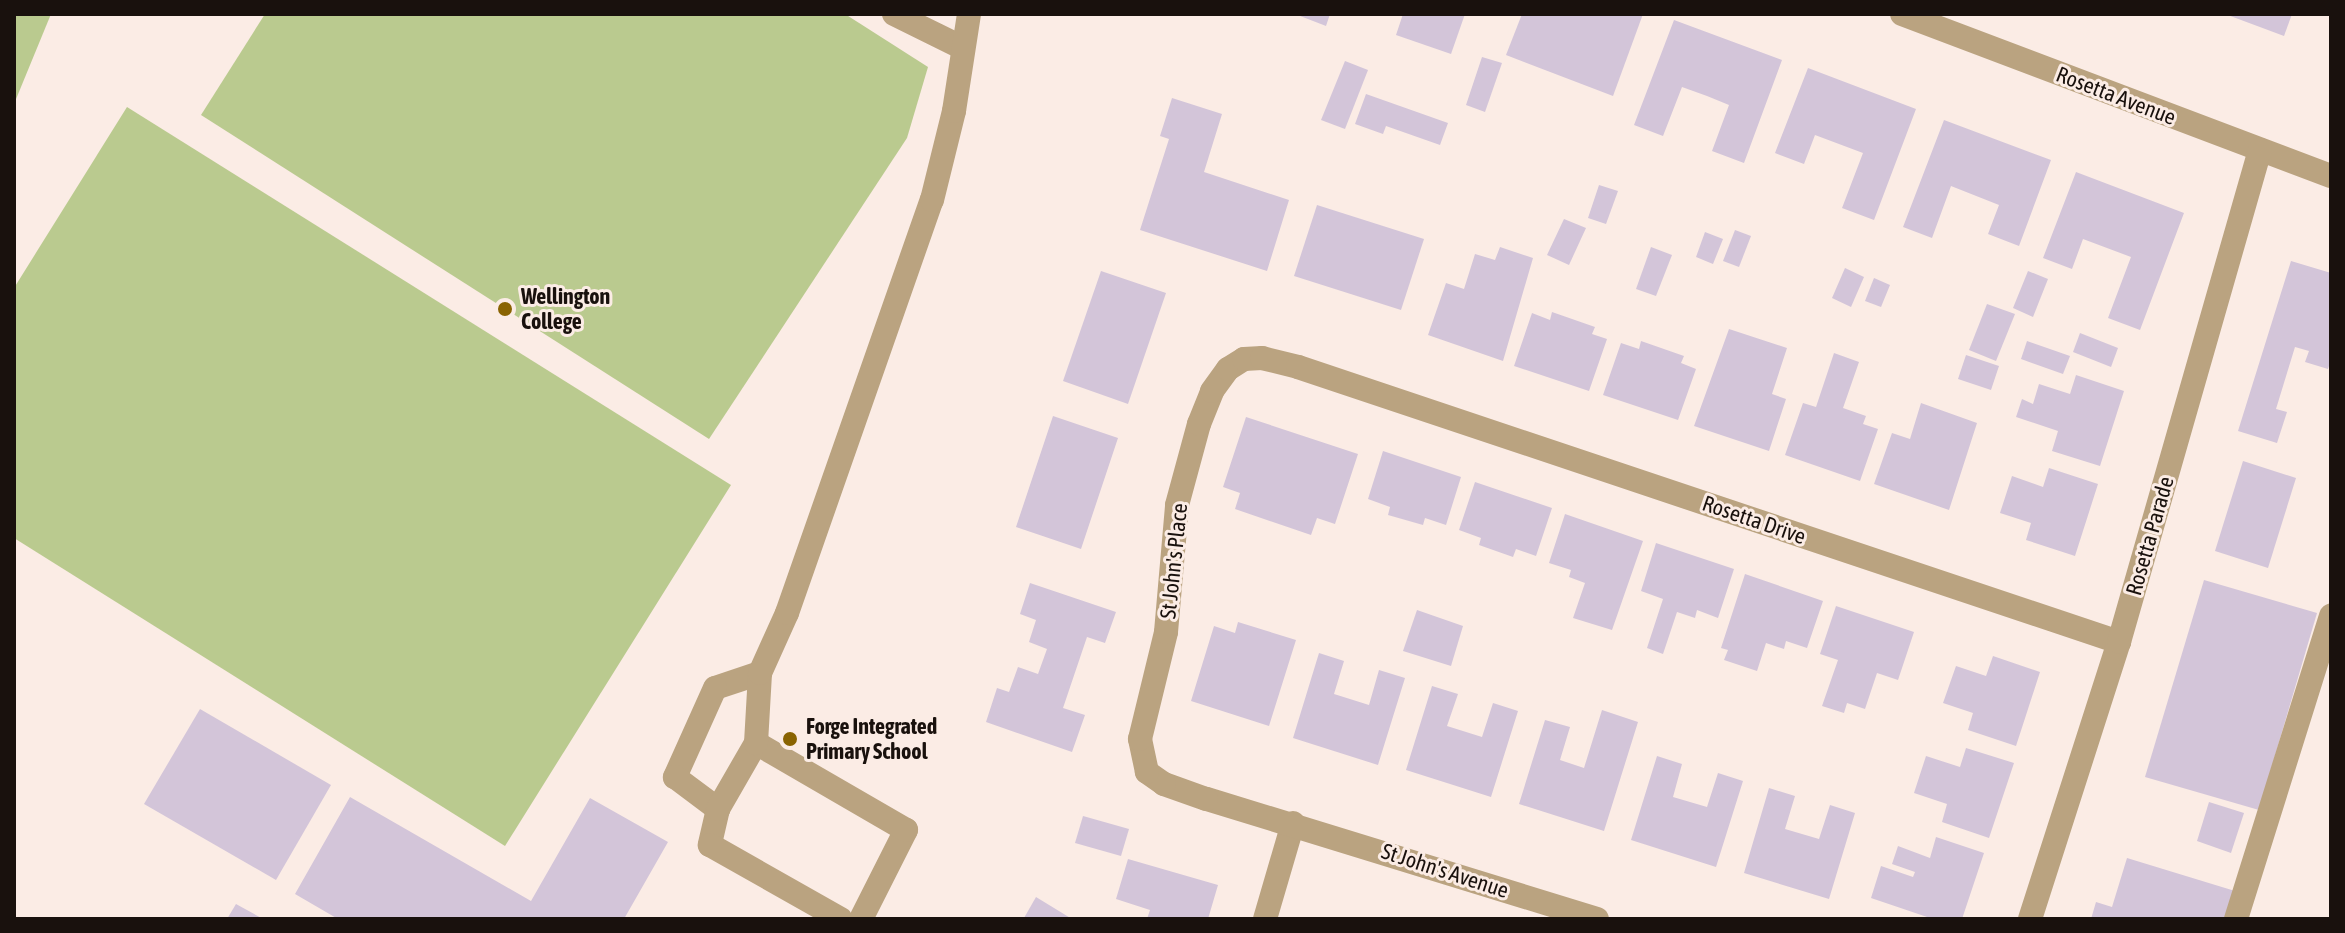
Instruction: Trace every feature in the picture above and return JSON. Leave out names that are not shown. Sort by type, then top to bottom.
[{"type":"street","points":[[894,14],[961,47]]},
{"type":"street","points":[[841,919],[710,845],[718,809],[756,743],[760,673],[787,613],[932,200],[954,111],[961,47],[969,14]]},
{"type":"street","name":"Rosetta Avenue","points":[[1902,14],[2331,176]]},
{"type":"street","name":"Rosetta Parade","points":[[2030,919],[2119,642],[2260,150]]},
{"type":"street","name":"St John's Place","points":[[1293,823],[1164,784],[1147,772],[1141,756],[1142,730],[1166,632],[1177,505],[1212,391],[1228,369],[1244,359],[1274,361],[1389,398]]},
{"type":"street","name":"Rosetta Drive","points":[[1389,398],[2119,642]]},
{"type":"street","points":[[2236,919],[2331,615]]},
{"type":"street","points":[[718,809],[675,777],[715,688],[760,673]]},
{"type":"street","points":[[756,743],[906,830],[861,919]]},
{"type":"street","points":[[1265,919],[1293,823]]},
{"type":"street","name":"St John's Avenue","points":[[1293,823],[1597,919]]},
{"type":"green space","points":[[14,14],[51,14],[14,104]]},
{"type":"green space","points":[[265,14],[845,14],[928,67],[907,138],[709,439],[201,115]]},
{"type":"green space","points":[[127,107],[731,485],[505,846],[14,538],[14,288]]},
{"type":"building","points":[[1295,14],[1330,14],[1326,26]]},
{"type":"building","points":[[1403,14],[1465,14],[1451,54],[1396,35]]},
{"type":"building","points":[[1522,14],[1643,14],[1613,96],[1506,55]]},
{"type":"building","points":[[2225,14],[2292,14],[2284,36]]},
{"type":"building","points":[[1674,20],[1782,60],[1744,163],[1712,151],[1729,105],[1682,87],[1663,136],[1634,125]]},
{"type":"building","points":[[1482,57],[1502,63],[1485,112],[1466,105]]},
{"type":"building","points":[[1345,61],[1368,70],[1345,129],[1321,120]]},
{"type":"building","points":[[1808,68],[1916,109],[1874,220],[1842,208],[1863,153],[1815,135],[1804,164],[1775,153]]},
{"type":"building","points":[[1366,94],[1448,123],[1440,145],[1386,126],[1383,134],[1355,124]]},
{"type":"building","points":[[1172,98],[1222,114],[1204,172],[1289,200],[1267,271],[1140,230],[1169,139],[1160,136]]},
{"type":"building","points":[[1944,120],[2051,160],[2019,246],[1988,234],[1999,205],[1951,186],[1932,238],[1903,227]]},
{"type":"building","points":[[2076,172],[2184,213],[2140,330],[2108,318],[2131,257],[2083,239],[2072,269],[2043,258]]},
{"type":"building","points":[[1599,185],[1618,191],[1606,224],[1588,218]]},
{"type":"building","points":[[1317,205],[1424,239],[1401,310],[1294,276]]},
{"type":"building","points":[[1564,219],[1586,228],[1569,265],[1547,255]]},
{"type":"building","points":[[1735,230],[1751,236],[1739,267],[1723,261]]},
{"type":"building","points":[[1705,232],[1723,239],[1713,264],[1696,257]]},
{"type":"building","points":[[1500,247],[1533,258],[1503,361],[1428,335],[1446,283],[1464,289],[1475,254],[1495,260]]},
{"type":"building","points":[[1651,247],[1672,255],[1656,296],[1636,289]]},
{"type":"building","points":[[2291,261],[2331,273],[2331,360],[2328,369],[2305,362],[2309,351],[2295,347],[2276,409],[2287,412],[2277,443],[2238,431]]},
{"type":"building","points":[[1845,268],[1864,277],[1851,307],[1832,298]]},
{"type":"building","points":[[1101,271],[1166,293],[1128,404],[1063,381]]},
{"type":"building","points":[[2028,271],[2048,279],[2033,317],[2013,308]]},
{"type":"building","points":[[1874,278],[1890,285],[1881,307],[1865,301]]},
{"type":"building","points":[[1987,304],[2015,314],[1996,361],[1969,350]]},
{"type":"building","points":[[1552,312],[1595,327],[1592,334],[1607,339],[1589,391],[1514,366],[1532,313],[1550,320]]},
{"type":"building","points":[[1729,329],[1787,348],[1772,394],[1786,399],[1769,451],[1694,426]]},
{"type":"building","points":[[2080,333],[2118,348],[2111,367],[2073,352]]},
{"type":"building","points":[[1641,341],[1684,356],[1681,363],[1696,369],[1678,420],[1603,395],[1621,343],[1639,349]]},
{"type":"building","points":[[2027,341],[2070,356],[2063,374],[2021,359]]},
{"type":"building","points":[[1834,353],[1859,362],[1843,408],[1866,416],[1863,424],[1878,429],[1860,481],[1785,455],[1803,403],[1816,407]]},
{"type":"building","points":[[1966,355],[1999,366],[1991,390],[1958,379]]},
{"type":"building","points":[[2076,375],[2124,391],[2100,466],[2052,451],[2058,431],[2016,417],[2022,399],[2033,404],[2039,384],[2070,394]]},
{"type":"building","points":[[1921,403],[1977,423],[1949,510],[1874,484],[1892,433],[1910,439]]},
{"type":"building","points":[[1053,416],[1118,438],[1081,549],[1016,527]]},
{"type":"building","points":[[1246,417],[1358,454],[1335,524],[1317,518],[1311,535],[1235,509],[1240,493],[1223,487]]},
{"type":"building","points":[[1383,451],[1461,477],[1446,525],[1425,518],[1423,525],[1388,515],[1390,507],[1368,499]]},
{"type":"building","points":[[2243,461],[2296,478],[2268,568],[2215,551]]},
{"type":"building","points":[[2049,468],[2098,484],[2075,556],[2026,540],[2031,523],[2000,513],[2012,476],[2043,487]]},
{"type":"building","points":[[1475,482],[1552,508],[1536,556],[1516,549],[1513,557],[1479,545],[1481,538],[1459,530]]},
{"type":"building","points":[[1565,514],[1643,541],[1612,630],[1573,618],[1585,583],[1569,577],[1571,570],[1549,563]]},
{"type":"building","points":[[1656,543],[1734,569],[1718,618],[1697,610],[1695,618],[1677,612],[1663,654],[1647,648],[1663,599],[1641,591]]},
{"type":"building","points":[[1745,574],[1823,601],[1807,648],[1786,641],[1784,649],[1766,643],[1757,671],[1724,660],[1728,650],[1721,648]]},
{"type":"building","points":[[2204,580],[2317,613],[2259,810],[2145,777]]},
{"type":"building","points":[[1030,583],[1116,612],[1105,643],[1087,637],[1063,708],[1085,715],[1072,752],[986,722],[997,688],[1009,692],[1018,667],[1038,674],[1047,649],[1029,642],[1036,620],[1020,614]]},
{"type":"building","points":[[1836,606],[1914,632],[1898,680],[1877,673],[1865,709],[1847,703],[1844,713],[1822,706],[1838,660],[1820,654]]},
{"type":"building","points":[[1417,610],[1463,626],[1451,666],[1403,651]]},
{"type":"building","points":[[1238,622],[1296,640],[1269,726],[1191,701],[1214,626],[1235,633]]},
{"type":"building","points":[[1319,653],[1344,661],[1334,694],[1369,705],[1379,670],[1405,678],[1378,765],[1293,738]]},
{"type":"building","points":[[1993,656],[2040,672],[2016,746],[1968,730],[1973,713],[1943,703],[1956,666],[1986,676]]},
{"type":"building","points":[[1432,686],[1458,694],[1447,726],[1482,737],[1493,703],[1518,711],[1491,797],[1406,770]]},
{"type":"building","points":[[200,709],[331,785],[276,880],[144,804]]},
{"type":"building","points":[[1602,710],[1638,722],[1604,831],[1519,804],[1545,720],[1570,727],[1560,760],[1584,768]]},
{"type":"building","points":[[1966,748],[2014,763],[1989,838],[1942,822],[1947,804],[1914,793],[1926,756],[1960,767]]},
{"type":"building","points":[[1657,756],[1682,764],[1673,797],[1707,807],[1718,773],[1743,781],[1716,867],[1631,840]]},
{"type":"building","points":[[1769,788],[1795,796],[1785,829],[1819,839],[1830,805],[1855,813],[1829,899],[1744,873]]},
{"type":"building","points":[[350,797],[531,901],[590,798],[668,842],[624,919],[338,919],[295,894]]},
{"type":"building","points":[[2209,802],[2244,813],[2231,853],[2197,841]]},
{"type":"building","points":[[1083,816],[1129,829],[1121,856],[1075,843]]},
{"type":"building","points":[[1936,837],[1984,853],[1962,919],[1933,919],[1871,898],[1881,866],[1913,877],[1915,872],[1892,864],[1898,846],[1930,858]]},
{"type":"building","points":[[2127,858],[2235,891],[2226,919],[2091,919],[2096,902],[2112,907]]},
{"type":"building","points":[[1128,859],[1218,885],[1208,919],[1147,919],[1150,910],[1116,899]]},
{"type":"building","points":[[1036,897],[1072,919],[1024,918]]},
{"type":"building","points":[[236,904],[263,919],[227,919]]},
{"type":"place","name":"Wellington College","points":[[505,309]]},
{"type":"place","name":"Forge Integrated Primary School","points":[[790,739]]}]
